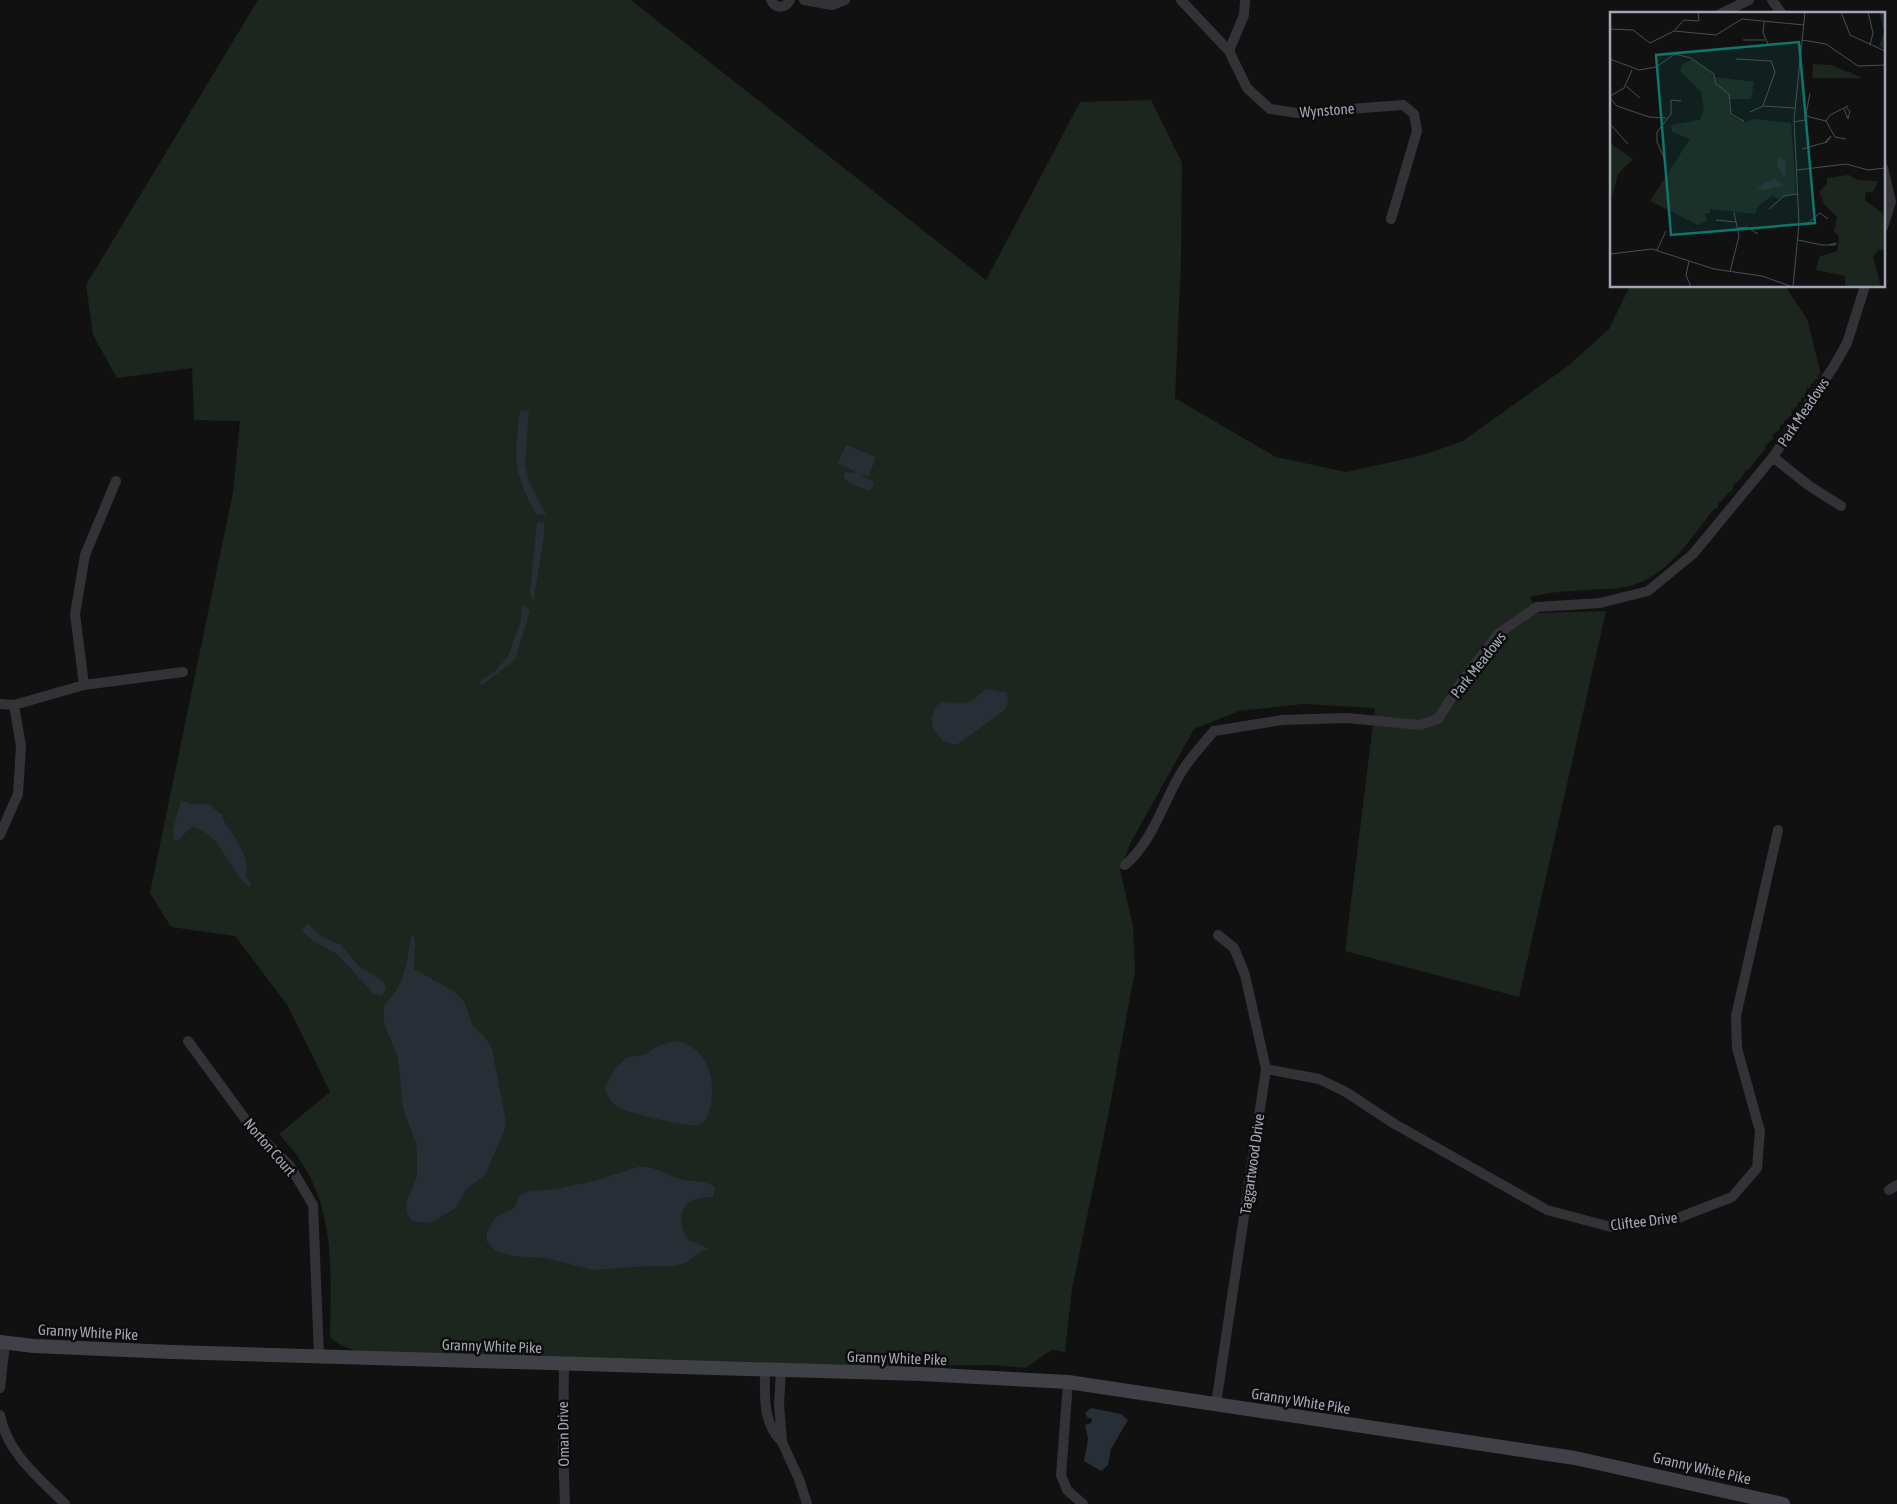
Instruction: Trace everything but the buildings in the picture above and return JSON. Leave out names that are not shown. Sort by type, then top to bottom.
[{"type":"main road","name":"Granny White Pike","points":[[2,1343],[82,1348],[921,1374],[1068,1382],[1575,1458],[1783,1504]]},
{"type":"street","points":[[770,0],[779,7],[786,6],[790,0]]},
{"type":"street","points":[[804,0],[832,5],[845,0]]},
{"type":"street","name":"Wynstone","points":[[1181,0],[1228,51],[1247,88],[1270,109],[1297,113],[1403,105],[1414,114],[1417,131],[1391,219]]},
{"type":"street","points":[[1228,51],[1244,15],[1245,0]]},
{"type":"street","points":[[1724,12],[1749,0]]},
{"type":"street","points":[[1772,0],[1781,12]]},
{"type":"street","points":[[1884,172],[1891,202],[1884,225]]},
{"type":"street","name":"Park Meadows","points":[[1125,865],[1139,849],[1152,828],[1184,769],[1214,731],[1282,720],[1347,718],[1420,725],[1438,720],[1464,678],[1499,633],[1537,607],[1600,603],[1648,591],[1693,554],[1773,457],[1847,343],[1864,288]]},
{"type":"street","points":[[1773,457],[1808,485],[1841,506]]},
{"type":"street","points":[[84,685],[75,614],[85,555],[116,481]]},
{"type":"street","points":[[0,704],[14,705],[84,685],[182,672]]},
{"type":"street","points":[[0,835],[18,794],[21,746],[14,705]]},
{"type":"street","name":"Cliftee Drive","points":[[1266,1069],[1320,1079],[1346,1092],[1393,1123],[1547,1210],[1610,1227],[1678,1218],[1732,1197],[1757,1168],[1760,1131],[1738,1048],[1736,1016],[1778,830]]},
{"type":"street","name":"Taggartwood Drive","points":[[1216,1404],[1266,1069],[1246,975],[1234,948],[1218,935]]},
{"type":"street","name":"Norton Court","points":[[188,1041],[251,1127],[290,1166],[313,1205],[320,1356]]},
{"type":"street","points":[[0,1388],[2,1343]]},
{"type":"street","name":"Oman Drive","points":[[564,1364],[562,1447],[565,1504]]},
{"type":"street","points":[[765,1370],[767,1416],[775,1434],[782,1442],[799,1479],[807,1504]]},
{"type":"street","points":[[781,1371],[779,1404],[782,1442]]},
{"type":"street","points":[[1068,1382],[1061,1475],[1067,1490],[1083,1504]]},
{"type":"street","points":[[0,1415],[6,1437],[17,1455],[65,1504]]},
{"type":"shaded area","points":[[258,0],[631,0],[986,280],[1080,102],[1151,100],[1182,163],[1181,262],[1175,398],[1276,457],[1346,472],[1423,455],[1463,441],[1568,366],[1609,329],[1629,288],[1786,288],[1807,319],[1821,374],[1817,375],[1818,379],[1814,380],[1814,383],[1810,384],[1811,388],[1807,388],[1805,397],[1801,398],[1798,406],[1791,411],[1792,415],[1784,421],[1784,424],[1780,425],[1780,429],[1773,435],[1773,439],[1765,446],[1765,449],[1749,469],[1745,471],[1741,479],[1733,485],[1733,489],[1718,504],[1718,508],[1714,509],[1674,559],[1662,570],[1634,585],[1618,588],[1563,591],[1530,597],[1538,613],[1606,611],[1519,997],[1345,951],[1375,708],[1303,704],[1239,711],[1194,729],[1131,842],[1120,870],[1133,926],[1135,971],[1108,1116],[1072,1289],[1065,1352],[1052,1350],[1025,1368],[995,1365],[821,1367],[361,1352],[337,1343],[330,1337],[330,1254],[321,1204],[312,1180],[298,1157],[279,1134],[330,1092],[288,1006],[235,936],[171,927],[150,893],[233,492],[240,421],[194,420],[192,368],[117,378],[93,335],[86,285]]},
{"type":"shaded area","points":[[529,410],[525,464],[529,482],[546,515],[536,514],[528,500],[519,476],[517,464],[516,453],[520,411]]},
{"type":"shaded area","points":[[846,445],[876,457],[869,476],[860,474],[873,482],[870,491],[852,484],[844,478],[845,472],[854,473],[855,471],[838,463]]},
{"type":"shaded area","points":[[537,522],[544,523],[544,536],[533,603],[530,593]]},
{"type":"shaded area","points":[[523,604],[530,611],[515,660],[482,685],[479,682],[495,671],[507,658],[520,624]]},
{"type":"shaded area","points":[[989,689],[1007,693],[1008,702],[1005,710],[956,745],[943,741],[932,724],[937,705],[945,702],[960,704],[969,702],[983,691]]},
{"type":"shaded area","points":[[181,800],[190,804],[209,804],[219,813],[223,814],[222,818],[243,852],[247,868],[246,876],[251,884],[249,887],[241,880],[218,844],[203,831],[193,827],[179,840],[174,840],[173,830]]},
{"type":"shaded area","points":[[307,923],[323,938],[340,944],[359,966],[384,982],[386,989],[382,995],[374,994],[337,954],[312,940],[302,931]]},
{"type":"shaded area","points":[[411,936],[415,937],[414,969],[453,991],[464,1001],[473,1026],[485,1037],[492,1049],[506,1121],[504,1132],[485,1175],[466,1189],[456,1208],[430,1223],[412,1221],[407,1214],[406,1204],[417,1176],[417,1146],[403,1108],[398,1058],[384,1023],[384,1005],[401,982]]},
{"type":"shaded area","points":[[676,1041],[688,1045],[698,1052],[710,1072],[712,1097],[705,1121],[698,1125],[672,1122],[626,1110],[612,1102],[606,1093],[605,1086],[615,1069],[626,1058],[646,1054],[660,1045]]},
{"type":"shaded area","points":[[638,1167],[650,1167],[680,1179],[703,1182],[715,1187],[713,1197],[703,1197],[688,1203],[682,1215],[684,1231],[688,1240],[704,1246],[708,1250],[703,1250],[687,1262],[675,1266],[593,1270],[545,1258],[512,1256],[496,1251],[487,1242],[487,1232],[495,1218],[514,1208],[520,1196],[526,1192],[556,1189],[598,1180]]},
{"type":"shaded area","points":[[1091,1408],[1121,1414],[1128,1420],[1111,1449],[1108,1465],[1101,1471],[1084,1461],[1088,1439],[1085,1425],[1091,1423],[1092,1419],[1087,1417],[1085,1413]]}]
